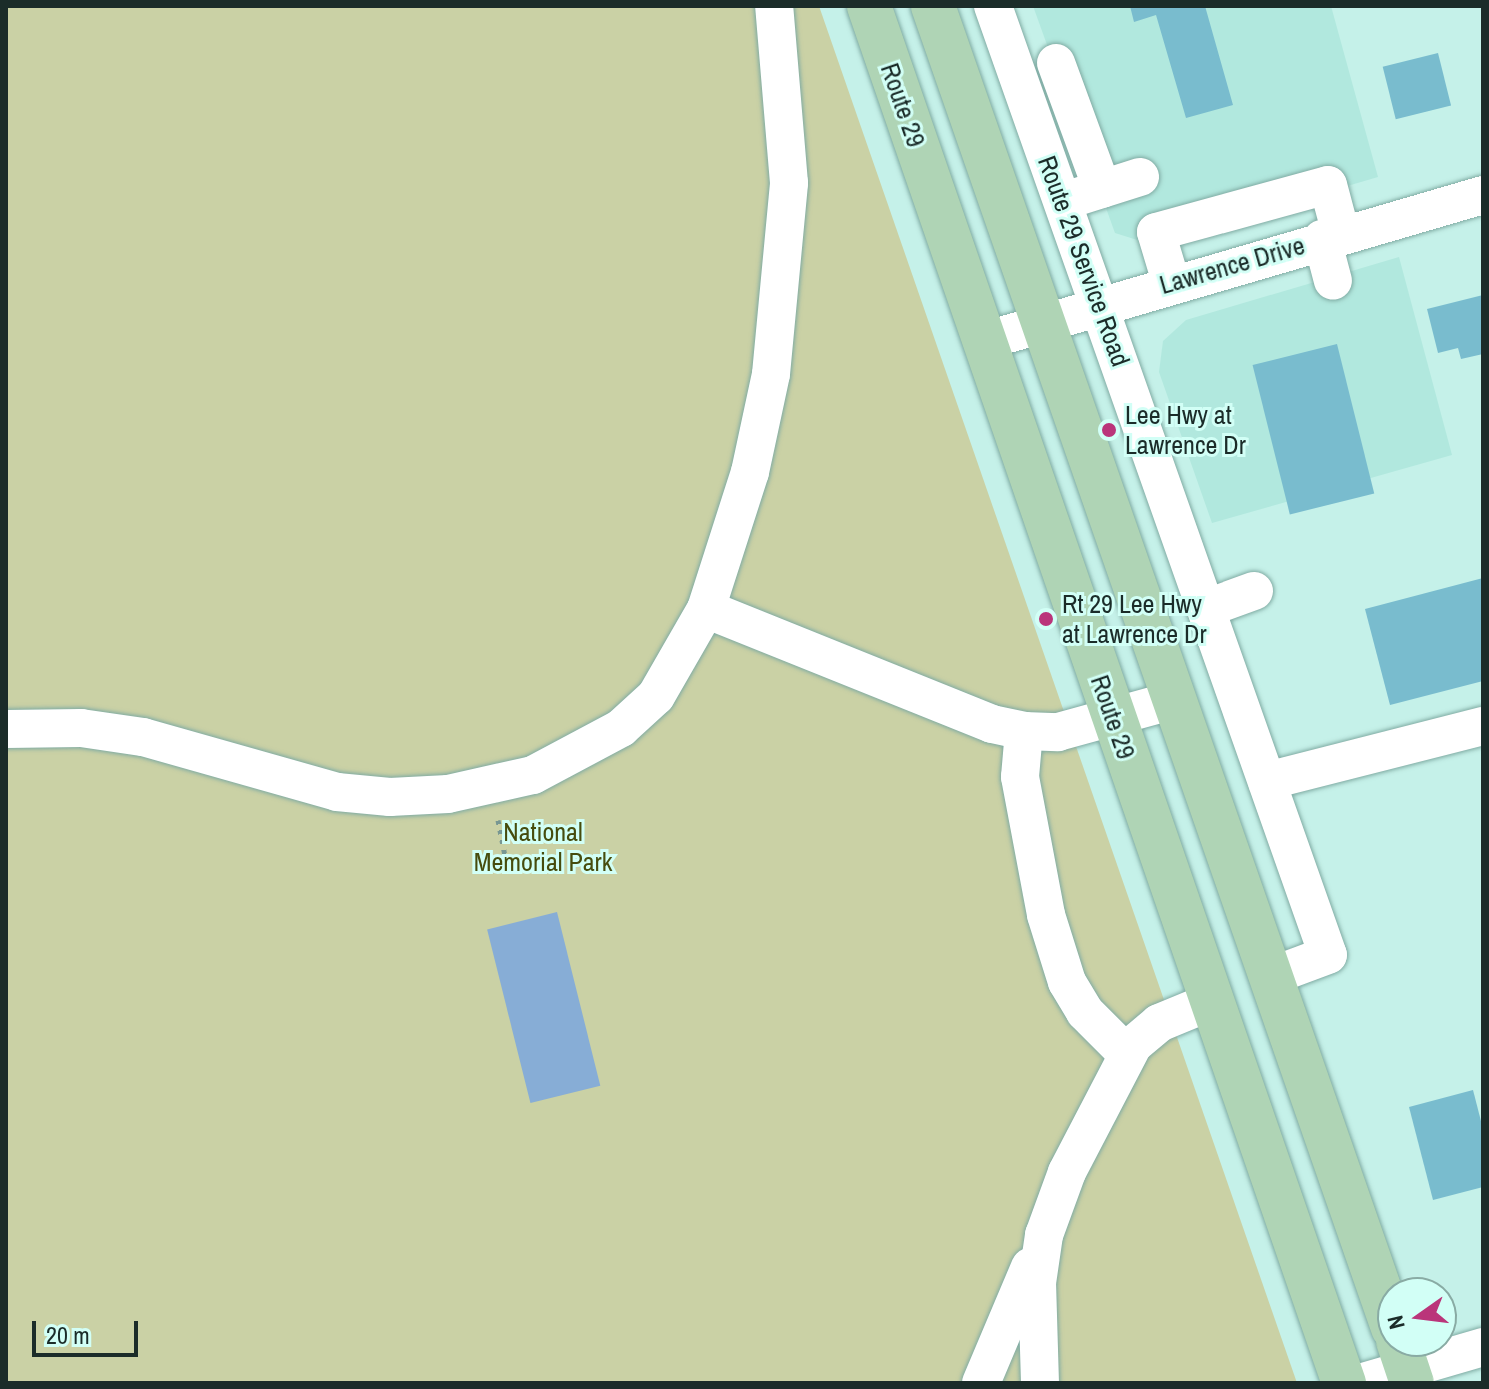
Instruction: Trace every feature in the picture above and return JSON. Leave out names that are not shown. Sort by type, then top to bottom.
[{"type":"main road","name":"Route 29","points":[[869,6],[1344,1383]]},
{"type":"main road","points":[[933,6],[1040,322],[1377,1284]]},
{"type":"street","points":[[6,729],[81,728],[143,737],[337,792],[448,794],[533,775],[621,728],[656,696],[706,609],[750,472],[784,277],[787,125],[774,6]]},
{"type":"street","name":"Route 29 Service Road","points":[[993,6],[1097,303],[1179,488],[1207,608],[1328,955],[1269,977]]},
{"type":"street","points":[[1056,63],[1102,189]]},
{"type":"street","points":[[1062,202],[1140,177]]},
{"type":"street","points":[[1171,282],[1156,232],[1328,185],[1333,281]]},
{"type":"street","name":"Lawrence Drive","points":[[984,341],[1097,303],[1483,195]]},
{"type":"street","points":[[1207,608],[1254,591]]},
{"type":"street","points":[[706,609],[992,724],[1024,731],[1058,732],[1174,700]]},
{"type":"street","points":[[1267,781],[1483,726]]},
{"type":"street","points":[[1024,731],[1020,777],[1046,915],[1067,982],[1085,1012],[1126,1053]]},
{"type":"street","points":[[981,1383],[1044,1235],[1067,1172],[1126,1053],[1159,1023],[1212,1001]]},
{"type":"street","points":[[1040,1383],[1037,1283],[1044,1235]]},
{"type":"street","points":[[1457,1350],[1483,1347]]},
{"type":"street","points":[[1360,1383],[1399,1357]]},
{"type":"path","points":[[499,821],[507,866]]},
{"type":"shaded area","points":[[1033,6],[1331,6],[1378,177],[1150,244],[1115,233]]},
{"type":"shaded area","points":[[1399,257],[1452,455],[1212,523],[1159,372],[1163,341],[1186,320]]},
{"type":"green space","name":"National Memorial Park","points":[[6,6],[819,6],[1297,1383],[6,1383]]},
{"type":"water","points":[[557,912],[600,1086],[530,1103],[487,929]]},
{"type":"building","points":[[1130,6],[1205,6],[1233,105],[1186,118],[1156,15],[1134,22]]},
{"type":"building","points":[[1438,53],[1451,105],[1396,119],[1383,67]]},
{"type":"building","points":[[1483,295],[1483,354],[1461,359],[1458,348],[1438,353],[1427,309]]},
{"type":"building","points":[[1337,344],[1374,493],[1290,514],[1253,365]]},
{"type":"building","points":[[1483,578],[1483,681],[1390,705],[1365,609]]},
{"type":"building","points":[[1473,1090],[1483,1129],[1483,1187],[1433,1200],[1409,1107]]},
{"type":"place","name":"Lee Hwy at Lawrence Dr","points":[[1109,430]]},
{"type":"place","name":"Rt 29 Lee Hwy at Lawrence Dr","points":[[1046,619]]}]
